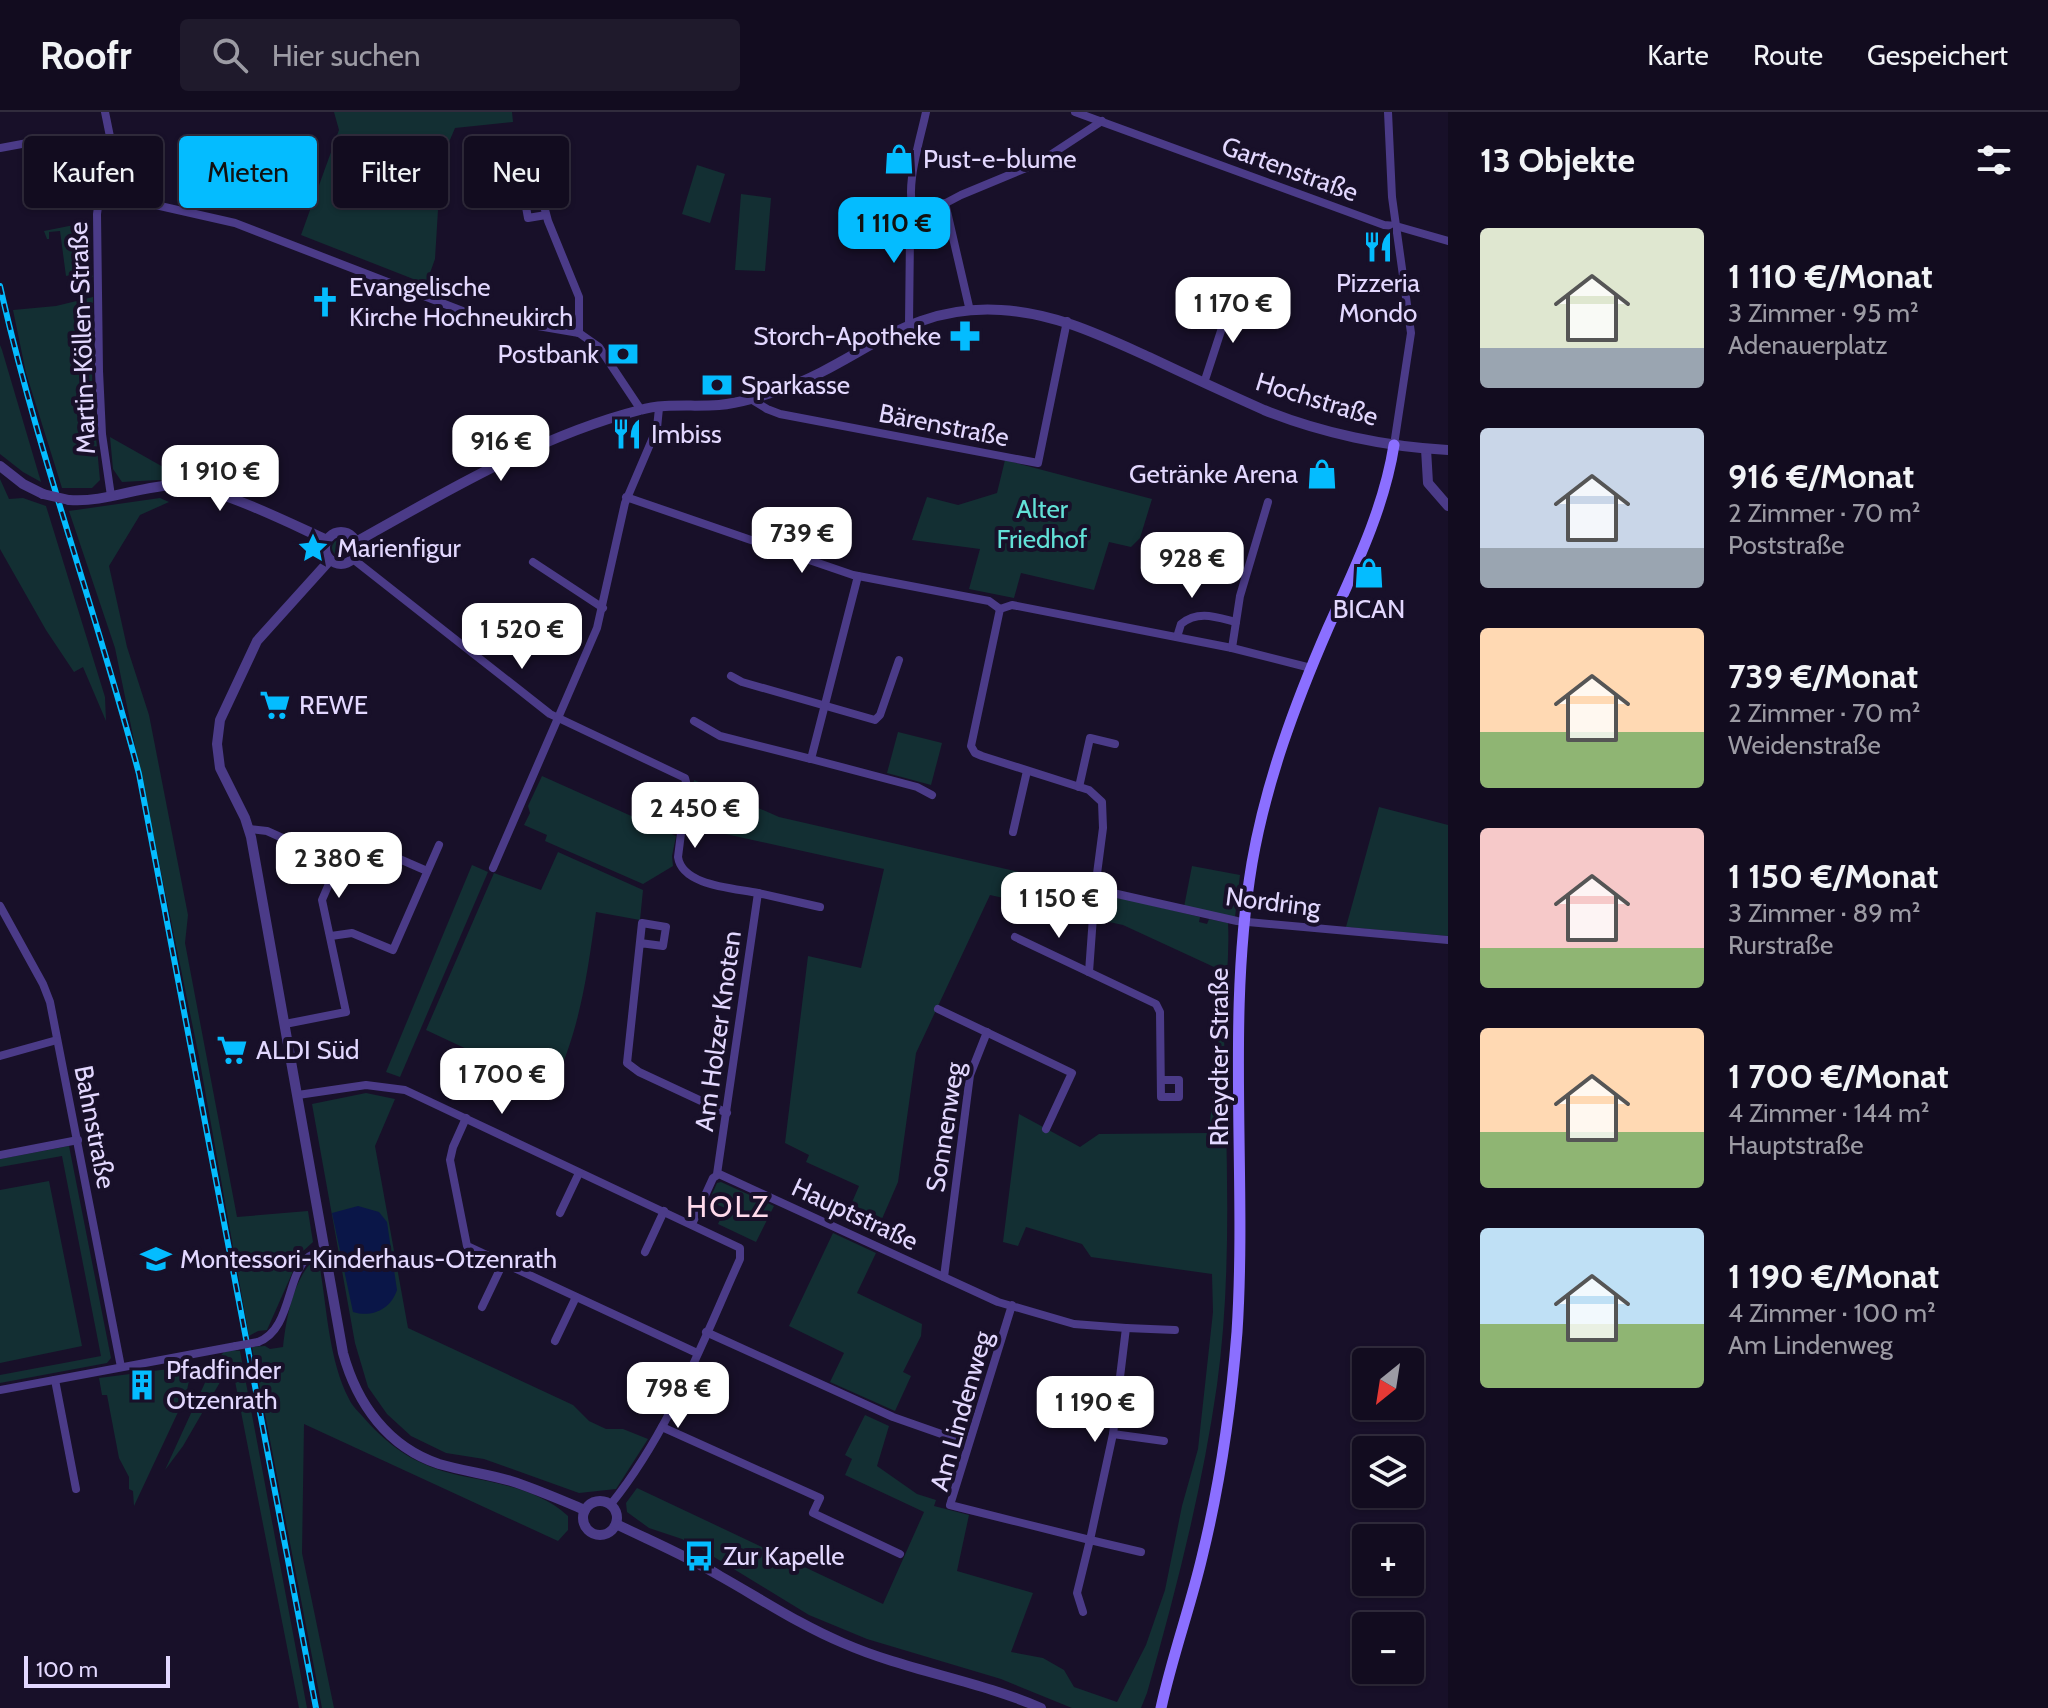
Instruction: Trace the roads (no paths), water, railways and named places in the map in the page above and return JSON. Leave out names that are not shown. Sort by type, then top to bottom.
[{"type":"main road","name":"Rheydter Straße","points":[[1158,1708],[1191,1602],[1209,1526],[1223,1450],[1235,1353],[1240,1237],[1239,1027],[1244,922],[1264,804],[1283,741],[1311,668],[1357,563],[1386,481],[1394,445]]},
{"type":"street","points":[[105,112],[110,136]]},
{"type":"street","points":[[909,324],[910,235],[916,215],[910,204],[926,112]]},
{"type":"street","name":"Gartenstraße","points":[[1075,112],[1103,116],[1384,225],[1448,241]]},
{"type":"street","points":[[1388,112],[1391,183],[1411,339],[1394,445]]},
{"type":"street","points":[[916,215],[927,213],[1038,163],[1103,116]]},
{"type":"street","points":[[0,148],[24,144]]},
{"type":"street","points":[[945,203],[970,311]]},
{"type":"street","points":[[163,206],[235,223],[465,312],[579,333],[601,350],[641,410]]},
{"type":"street","name":"Martin-Köllen-Straße","points":[[96,208],[100,388],[111,496]]},
{"type":"street","points":[[526,208],[528,218],[546,215]]},
{"type":"street","points":[[544,208],[579,297],[579,333]]},
{"type":"street","points":[[1204,383],[1233,294],[1253,294]]},
{"type":"street","name":"Hochstraße","points":[[356,542],[520,455],[641,410],[751,399],[801,381],[909,324],[943,314],[970,311],[995,309],[1027,312],[1067,321],[1298,422],[1394,445],[1448,450]]},
{"type":"street","name":"Bärenstraße","points":[[751,399],[780,414],[1038,463],[1067,321]]},
{"type":"street","points":[[493,868],[595,634],[626,497],[657,428],[659,408]]},
{"type":"street","points":[[1426,449],[1428,483],[1448,506]]},
{"type":"street","points":[[0,466],[23,484],[43,494],[69,500],[157,487],[194,486],[327,540]]},
{"type":"street","points":[[626,497],[858,576],[989,601],[1000,609]]},
{"type":"street","points":[[1232,648],[1241,592],[1268,502]]},
{"type":"street","points":[[340,532],[350,535],[356,542],[357,552],[353,559],[343,564],[330,560],[325,550],[327,540],[340,532]]},
{"type":"street","points":[[353,559],[559,719],[686,779],[678,857],[681,868],[696,879],[820,907]]},
{"type":"street","points":[[330,560],[257,641],[222,715],[217,741],[219,764],[249,829],[347,1368],[360,1398],[383,1429],[407,1448],[434,1462],[520,1484],[585,1510]]},
{"type":"street","points":[[533,562],[603,608]]},
{"type":"street","points":[[811,759],[858,576]]},
{"type":"street","points":[[1000,609],[1012,605],[1232,648],[1311,668]]},
{"type":"street","points":[[1000,609],[971,746],[979,755],[1095,794],[1104,810],[1089,972]]},
{"type":"street","points":[[1177,637],[1181,624],[1193,616],[1206,615],[1236,622]]},
{"type":"street","points":[[731,676],[742,682],[877,720],[899,660]]},
{"type":"street","points":[[694,721],[723,737],[917,787],[932,795]]},
{"type":"street","points":[[1079,787],[1090,738],[1115,744]]},
{"type":"street","points":[[1013,832],[1027,771]]},
{"type":"street","points":[[249,829],[267,831],[338,863]]},
{"type":"street","points":[[285,1024],[346,1012],[322,900],[349,837],[427,871]]},
{"type":"street","points":[[331,936],[352,933],[393,950],[439,845]]},
{"type":"street","name":"Nordring","points":[[1095,889],[1244,922],[1448,940]]},
{"type":"street","name":"Am Holzer Knoten","points":[[717,1174],[758,893]]},
{"type":"street","name":"Bahnstraße","points":[[1,908],[46,990],[121,1367]]},
{"type":"street","points":[[1015,937],[1158,1006],[1161,1080]]},
{"type":"street","points":[[640,943],[627,1063],[639,1072],[727,1113]]},
{"type":"street","name":"Sonnenweg","points":[[938,1009],[1072,1073],[1046,1129]]},
{"type":"street","name":"Sonnenweg","points":[[944,1277],[969,1078],[987,1032]]},
{"type":"street","points":[[0,1056],[57,1040]]},
{"type":"street","points":[[298,1095],[352,1086],[382,1085],[412,1093],[733,1243],[742,1250],[662,1427],[611,1504]]},
{"type":"street","points":[[466,1118],[450,1158],[465,1242],[470,1248],[697,1353]]},
{"type":"street","points":[[0,1155],[78,1140]]},
{"type":"street","points":[[560,1213],[579,1173]]},
{"type":"street","points":[[692,1224],[717,1174]]},
{"type":"street","name":"Hauptstraße","points":[[717,1174],[998,1302],[1012,1305]]},
{"type":"street","points":[[645,1252],[664,1211]]},
{"type":"street","points":[[0,1390],[258,1342],[275,1329],[304,1261],[325,1250]]},
{"type":"street","points":[[482,1307],[503,1263]]},
{"type":"street","points":[[555,1341],[576,1297]]},
{"type":"street","name":"Am Lindenweg","points":[[1141,1552],[950,1505],[1012,1305],[1074,1324],[1175,1330]]},
{"type":"street","points":[[1083,1612],[1077,1593],[1113,1434],[1126,1328]]},
{"type":"street","points":[[706,1332],[881,1412],[967,1443]]},
{"type":"street","points":[[55,1380],[76,1489]]},
{"type":"street","points":[[662,1427],[820,1498],[813,1513],[900,1554]]},
{"type":"street","points":[[1113,1434],[1164,1441]]},
{"type":"street","points":[[599,1501],[611,1504],[617,1515],[616,1524],[605,1534],[592,1532],[584,1522],[585,1510],[599,1501]]},
{"type":"street","points":[[616,1524],[690,1559],[782,1613],[845,1644],[977,1684],[1041,1708]]},
{"type":"railway","points":[[0,286],[31,409],[139,774],[316,1708]]},
{"type":"place","name":"Pust-e-blume","points":[[899,159]]},
{"type":"place","name":"Pizzeria Mondo","points":[[1378,247]]},
{"type":"place","name":"Evangelische Kirche Hochneukirch","points":[[325,302]]},
{"type":"place","name":"Storch-Apotheke","points":[[965,336]]},
{"type":"place","name":"Postbank","points":[[623,354]]},
{"type":"place","name":"Sparkasse","points":[[717,385]]},
{"type":"place","name":"Imbiss","points":[[627,434]]},
{"type":"place","name":"Getränke Arena","points":[[1322,474]]},
{"type":"place","name":"Marienfigur","points":[[313,548]]},
{"type":"place","name":"BICAN","points":[[1369,573]]},
{"type":"place","name":"REWE","points":[[275,705]]},
{"type":"place","name":"ALDI Süd","points":[[232,1050]]},
{"type":"place","name":"Montessori-Kinderhaus-Otzenrath","points":[[156,1259]]},
{"type":"place","name":"Pfadfinder Otzenrath","points":[[142,1385]]},
{"type":"place","name":"Zur Kapelle","points":[[699,1556]]},
{"type":"district","name":"HOLZ","points":[[728,1206]]},
{"type":"park label","name":"Alter Friedhof","points":[[1042,524]]}]
